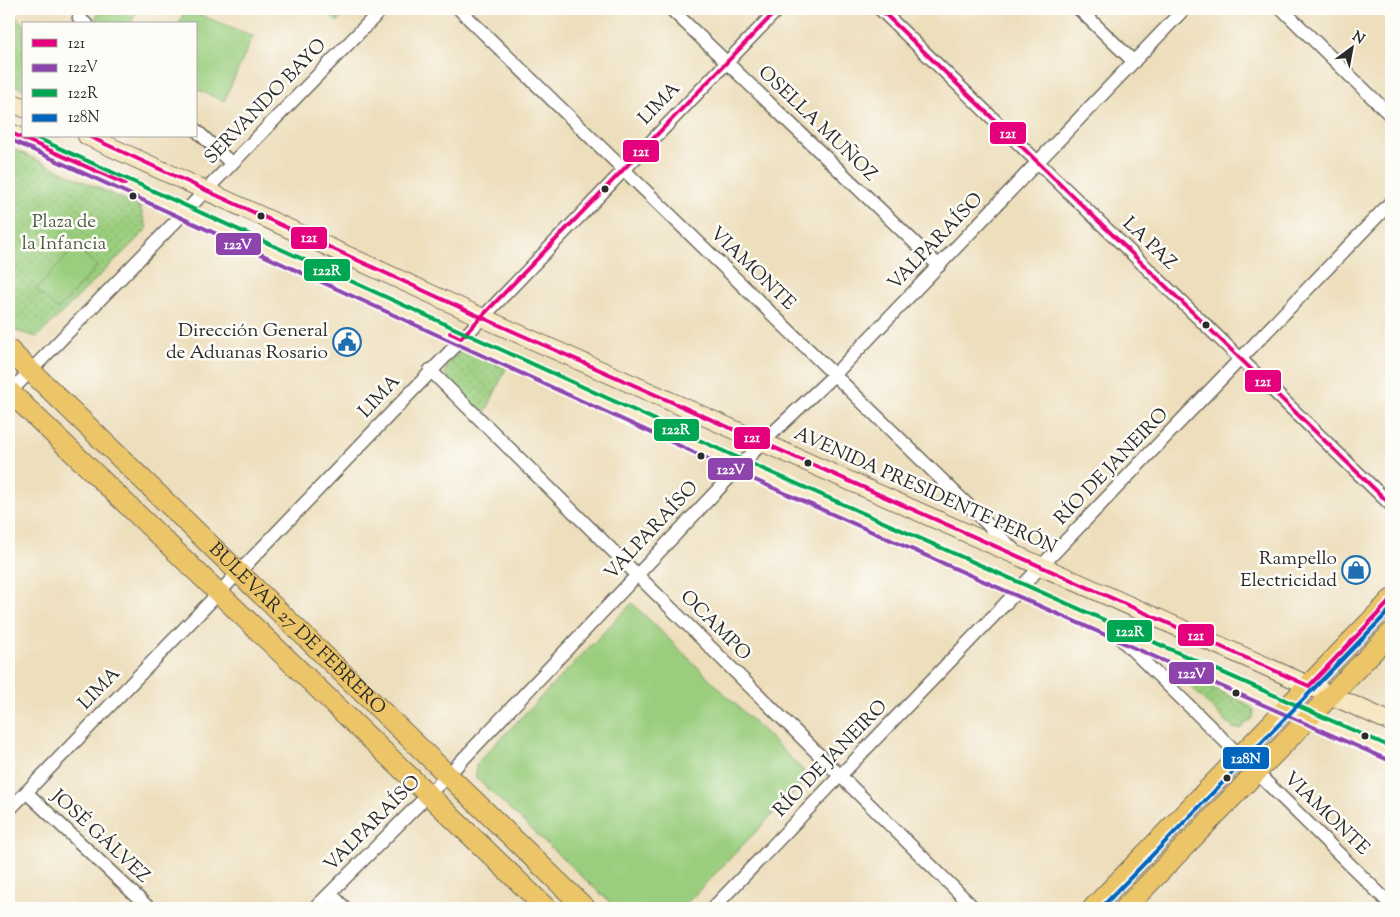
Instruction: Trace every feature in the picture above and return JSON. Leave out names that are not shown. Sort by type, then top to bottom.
[{"type":"main road","points":[[9,101],[22,107]]},
{"type":"main road","points":[[9,132],[22,138]]},
{"type":"main road","points":[[22,138],[740,466],[1021,588],[1391,754]]},
{"type":"main road","name":"AVENIDA PRESIDENTE PERÓN","points":[[91,138],[481,317],[1391,722]]},
{"type":"main road","name":"BULEVAR 27 DE FEBRERO","points":[[9,350],[586,908]]},
{"type":"main road","name":"BULEVAR 27 DE FEBRERO","points":[[9,392],[546,908]]},
{"type":"main road","points":[[1093,908],[1391,600]]},
{"type":"main road","points":[[1125,908],[1391,633]]},
{"type":"street","points":[[83,9],[79,18],[84,22]]},
{"type":"street","name":"SERVANDO BAYO","points":[[9,392],[184,211],[207,191],[382,9]]},
{"type":"street","name":"VIAMONTE","points":[[459,9],[1019,556]]},
{"type":"street","name":"OSELLA MUÑOZ","points":[[671,9],[939,266]]},
{"type":"street","name":"LIMA","points":[[9,810],[778,9]]},
{"type":"street","name":"LA PAZ","points":[[880,9],[1391,505]]},
{"type":"street","points":[[1079,9],[1134,62]]},
{"type":"street","name":"VALPARAÍSO","points":[[315,908],[448,775],[762,443],[834,375],[1184,9]]},
{"type":"street","points":[[1282,9],[1391,116]]},
{"type":"street","points":[[198,132],[232,163]]},
{"type":"street","name":"RÍO DE JANEIRO","points":[[713,908],[1391,202]]},
{"type":"street","name":"OCAMPO","points":[[430,370],[974,908]]},
{"type":"street","points":[[1110,628],[1240,756]]},
{"type":"street","name":"VIAMONTE","points":[[1256,772],[1391,905]]},
{"type":"street","name":"JOSÉ GÁLVEZ","points":[[26,792],[149,908]]},
{"type":"street","points":[[330,893],[345,908]]},
{"type":"green space","points":[[100,9],[137,9],[132,22],[100,22],[95,20]]},
{"type":"green space","points":[[185,9],[253,36],[224,101],[198,90],[198,22],[180,22]]},
{"type":"green space","points":[[324,9],[349,9],[337,22]]},
{"type":"green space","points":[[9,10],[22,23],[22,89],[9,83]]},
{"type":"green space","name":"Plaza de la Infancia","points":[[9,147],[140,207],[147,229],[37,337],[9,329]]},
{"type":"green space","points":[[76,246],[97,266],[58,310],[36,290]]},
{"type":"green space","points":[[469,351],[506,368],[484,416],[445,374],[452,358],[459,353]]},
{"type":"green space","points":[[632,603],[803,770],[802,784],[682,908],[616,908],[476,778],[476,764]]},
{"type":"green space","points":[[1174,670],[1247,704],[1254,710],[1253,718],[1240,729],[1232,728]]},
{"type":"transit line","name":"121","points":[[450,333],[461,338],[778,9]]},
{"type":"transit line","name":"121","points":[[880,9],[1391,505]]},
{"type":"transit line","name":"121","points":[[9,132],[22,138]]},
{"type":"transit line","name":"121","points":[[22,138],[125,184]]},
{"type":"transit line","name":"122R","points":[[37,138],[743,460],[1391,747]]},
{"type":"transit line","name":"121","points":[[92,138],[481,317],[1309,686],[1391,600]]},
{"type":"transit line","name":"122V","points":[[9,139],[737,472],[1388,760]]},
{"type":"transit line","name":"128N","points":[[1101,908],[1391,609]]},
{"type":"place","name":"Dirección General de Aduanas Rosario","points":[[347,342]]},
{"type":"place","name":"Rampello Electricidad","points":[[1356,570]]}]
